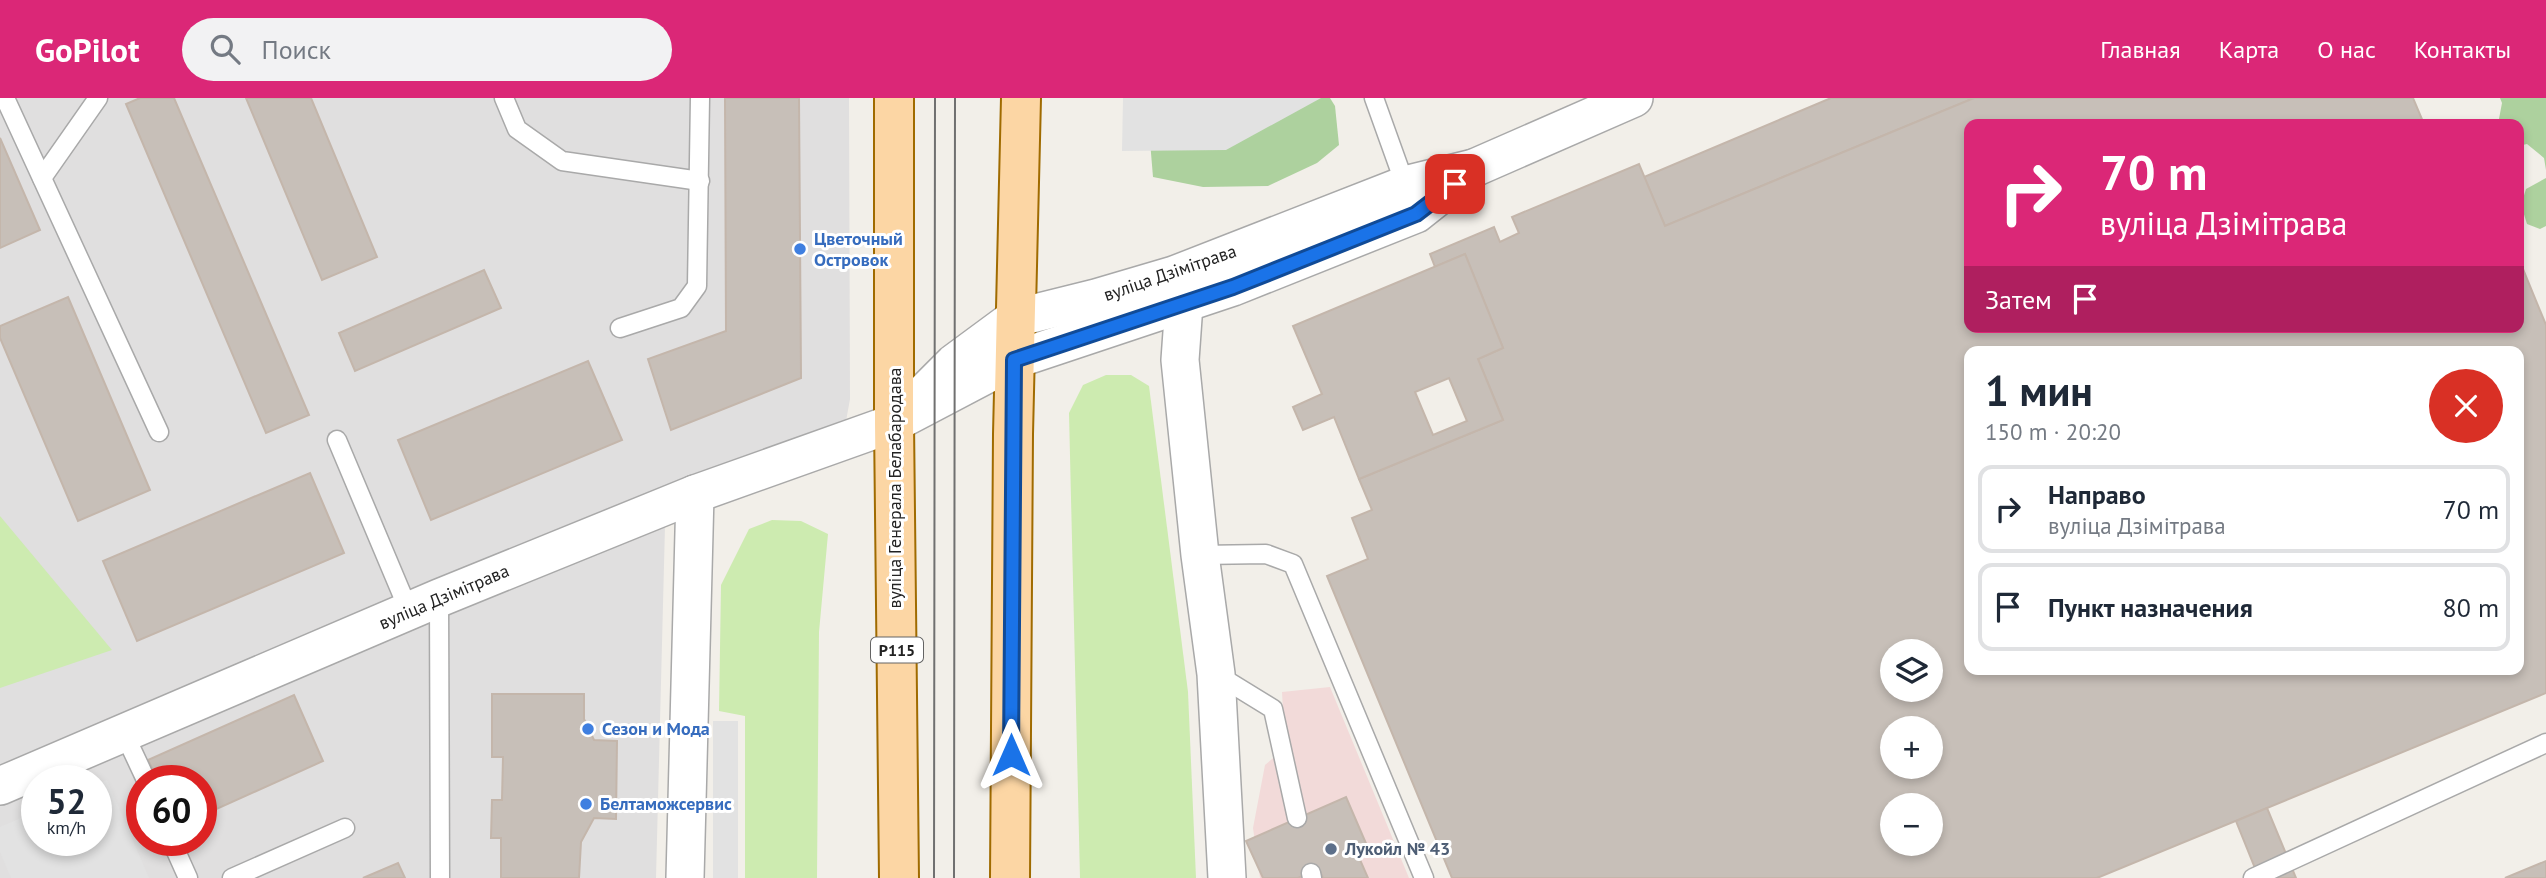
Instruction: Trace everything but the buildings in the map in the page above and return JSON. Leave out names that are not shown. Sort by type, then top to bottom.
[{"type":"main road","name":"вуліца Генерала Белабародава","points":[[894,98],[899,878]]},
{"type":"main road","points":[[1010,878],[1014,360],[1021,98]]},
{"type":"street","name":"вуліца Дзімітрава","points":[[0,786],[424,604],[695,494],[894,423],[1014,360],[1184,304],[1474,168],[1634,98]]},
{"type":"street","name":"вуліца Дзімітрава","points":[[894,423],[954,363],[1016,318],[1174,275],[1410,200]]},
{"type":"street","points":[[1184,304],[1180,360],[1200,555],[1216,674],[1227,878]]},
{"type":"street","points":[[1142,318],[1180,360]]},
{"type":"street","points":[[685,878],[695,494]]},
{"type":"lane","points":[[5,98],[159,432]]},
{"type":"lane","points":[[42,178],[98,98]]},
{"type":"lane","points":[[505,98],[517,129],[562,161],[700,181]]},
{"type":"lane","points":[[620,328],[681,308],[697,286],[700,98]]},
{"type":"lane","points":[[1374,98],[1410,200]]},
{"type":"lane","points":[[337,440],[424,604],[440,878]]},
{"type":"lane","points":[[1200,555],[1266,554],[1293,564],[1424,878]]},
{"type":"lane","points":[[1216,674],[1273,709],[1297,818]]},
{"type":"lane","points":[[124,733],[139,765]]},
{"type":"lane","points":[[2253,878],[2546,743]]},
{"type":"lane","points":[[232,878],[345,828]]},
{"type":"lane","points":[[178,856],[188,878]]},
{"type":"shaded area","points":[[0,98],[849,98],[850,399],[846,421],[666,487],[656,878],[0,878]]},
{"type":"shaded area","points":[[1123,98],[1321,98],[1226,150],[1122,151]]},
{"type":"shaded area","points":[[1330,687],[1409,878],[1260,878],[1253,828],[1265,765],[1285,748],[1282,692]]},
{"type":"shaded area","points":[[713,721],[738,721],[738,878],[713,878]]},
{"type":"shaded area","points":[[112,792],[126,824],[126,856],[140,856],[149,878],[11,878],[0,852],[0,827],[21,818],[21,856],[112,856]]},
{"type":"green space","points":[[1266,98],[1330,98],[1335,106],[1339,145],[1317,163],[1268,186],[1203,187],[1153,177],[1150,141]]},
{"type":"green space","points":[[2500,98],[2546,98],[2546,170],[2544,158],[2527,144],[2524,145],[2524,119],[2499,119],[2502,103]]},
{"type":"green space","points":[[2546,178],[2546,226],[2540,229],[2527,224],[2524,214],[2526,189]]},
{"type":"green space","points":[[1106,375],[1131,375],[1149,386],[1188,692],[1196,878],[1080,878],[1069,413],[1083,385]]},
{"type":"green space","points":[[0,516],[112,650],[0,688]]},
{"type":"green space","points":[[772,520],[801,521],[828,534],[819,632],[817,878],[745,878],[745,716],[719,711],[721,585],[749,529]]},
{"type":"tram line","points":[[934,878],[935,98]]},
{"type":"tram line","points":[[954,878],[955,98]]},
{"type":"place","name":"Цветочный Островок","points":[[800,249]]},
{"type":"place","name":"Сезон и Мода","points":[[588,729]]},
{"type":"place","name":"Белтаможсервис","points":[[586,804]]},
{"type":"place","name":"Лукойл № 43","points":[[1331,849]]},
{"type":"route","points":[[1011,755],[1014,360],[1233,287],[1416,214],[1455,184]]}]
